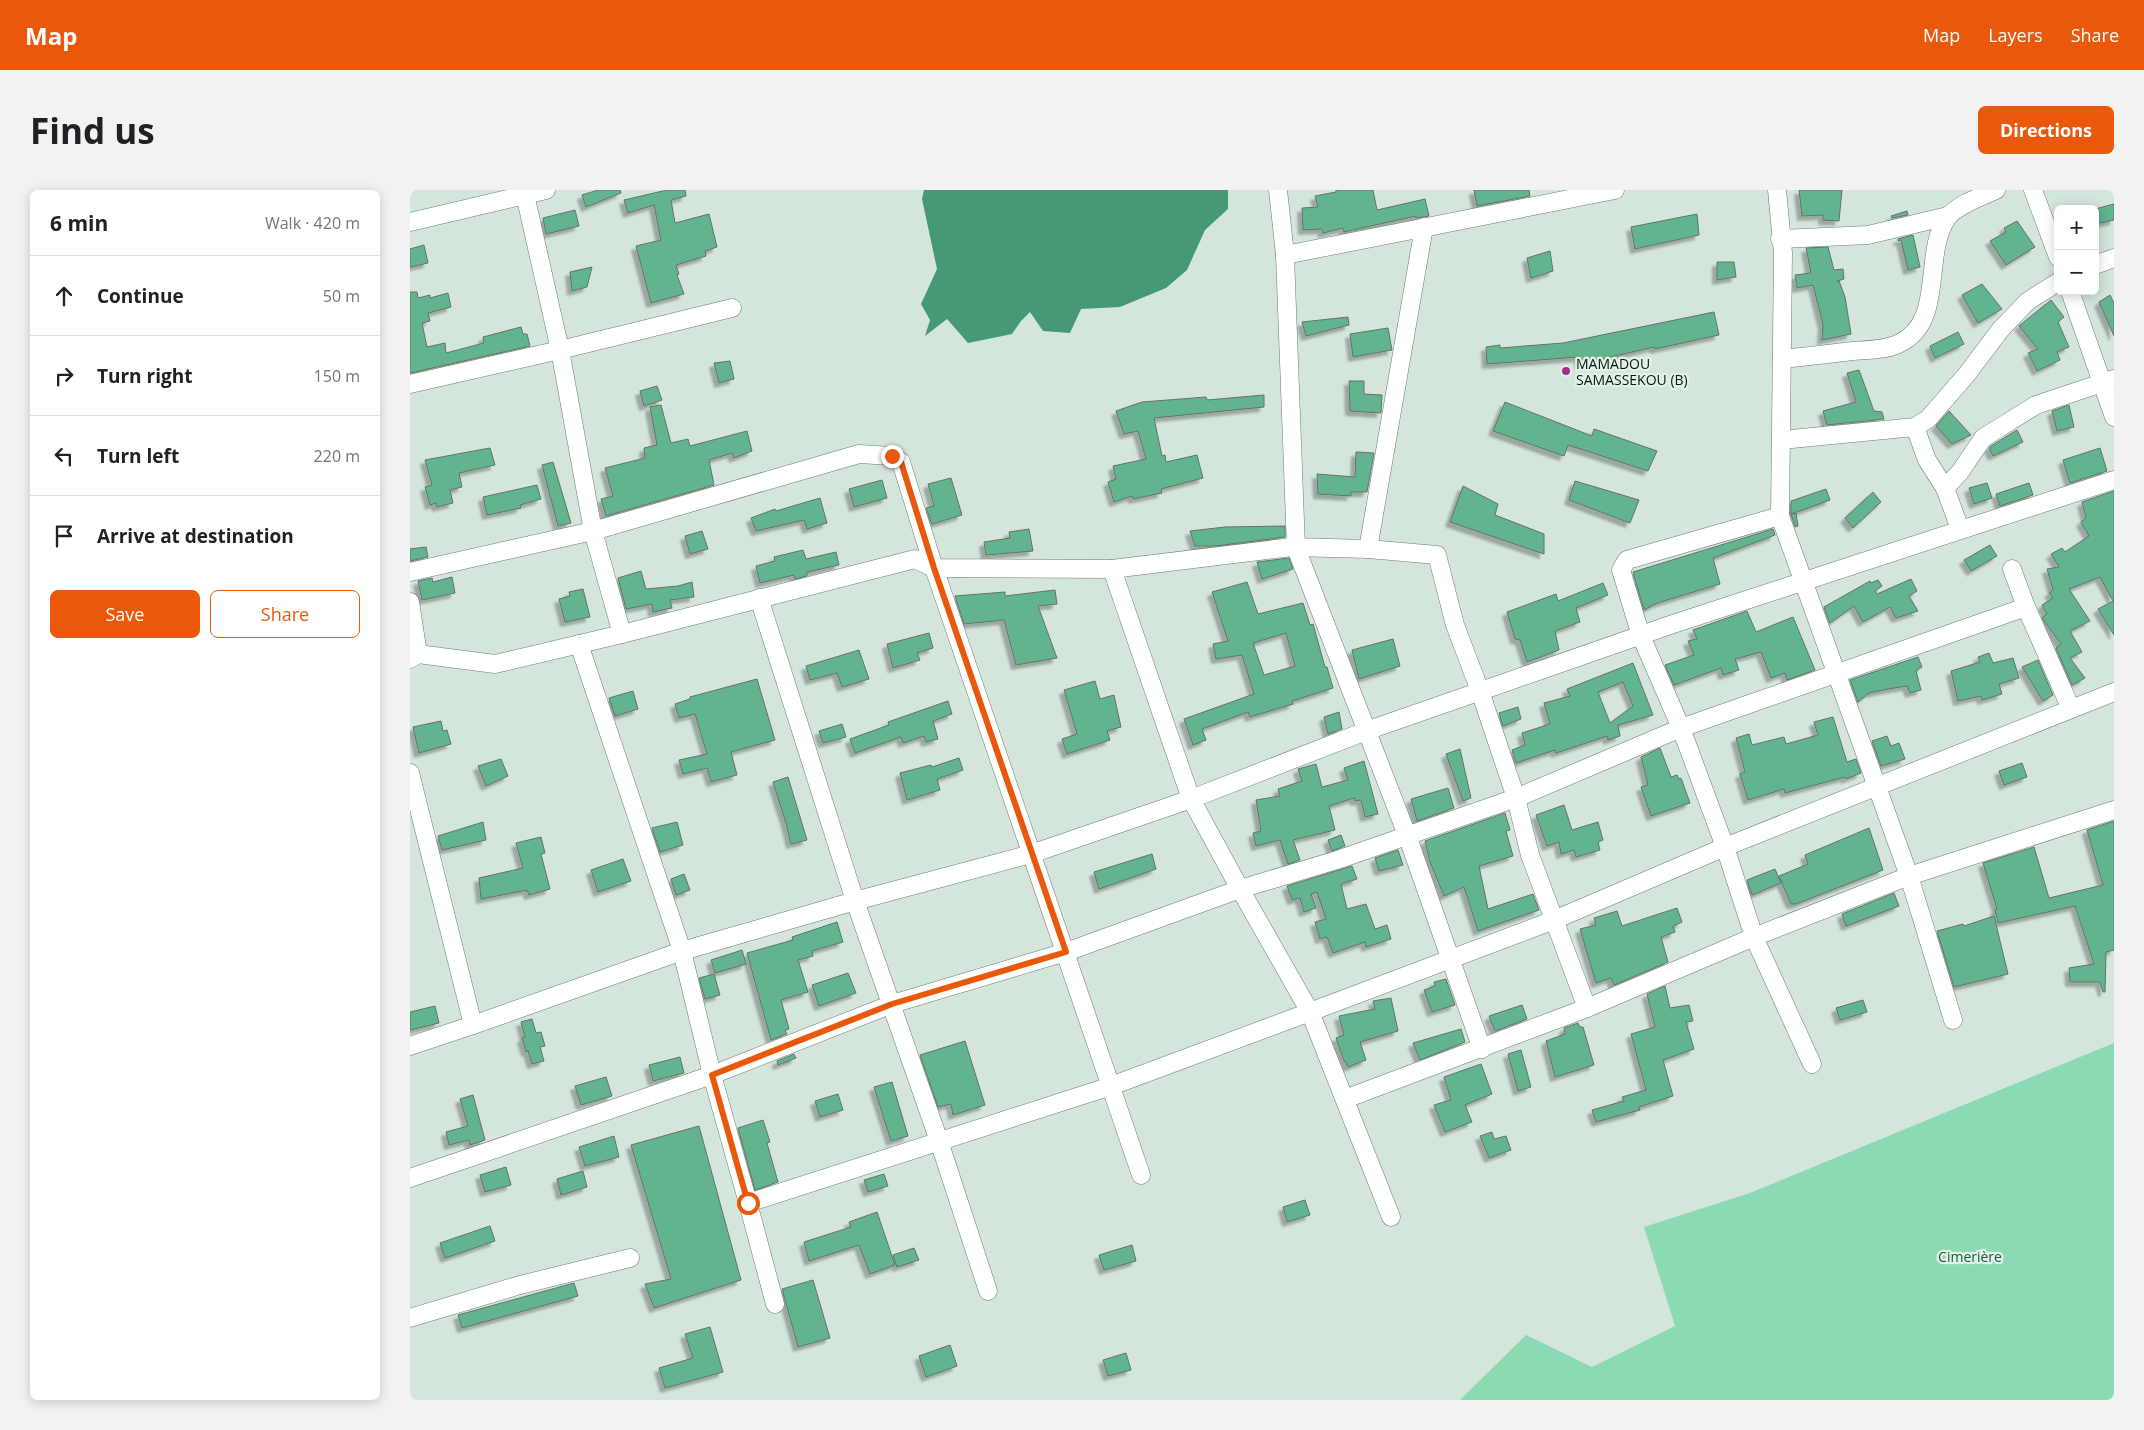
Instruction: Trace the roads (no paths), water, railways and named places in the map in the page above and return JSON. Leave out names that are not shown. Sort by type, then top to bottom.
[{"type":"street","points":[[410,222],[525,193],[546,190]]},
{"type":"street","points":[[1278,190],[1284,255],[1296,548],[1407,835],[1449,960],[1482,1049]]},
{"type":"street","points":[[1777,190],[1780,239],[1783,253],[1780,516],[1909,876],[1953,1020]]},
{"type":"street","points":[[1780,239],[1868,235],[1948,216],[1966,204],[1996,190]]},
{"type":"street","points":[[2033,190],[2055,250]]},
{"type":"street","points":[[1284,255],[1604,191]]},
{"type":"street","points":[[525,193],[560,350],[592,531],[622,634]]},
{"type":"street","points":[[1782,359],[1878,349],[1899,344],[1912,334],[1927,314],[1938,235],[1948,216]]},
{"type":"street","points":[[1368,549],[1424,227]]},
{"type":"street","points":[[2099,264],[2114,258]]},
{"type":"street","points":[[1781,440],[1915,427],[1928,419],[1967,374],[2001,329],[2028,302],[2054,285]]},
{"type":"street","points":[[2072,295],[2108,381],[2114,418]]},
{"type":"street","points":[[410,384],[732,308]]},
{"type":"street","points":[[1945,488],[1960,472],[1983,438],[2036,404],[2108,381]]},
{"type":"street","points":[[1915,427],[1927,460],[1945,488],[1960,529]]},
{"type":"street","points":[[410,572],[592,531],[859,454],[892,456],[901,462],[934,568],[1141,1175]]},
{"type":"street","points":[[410,1046],[474,1026],[682,951],[855,900],[1031,854],[1191,799],[1366,731],[1480,691],[1803,581],[2114,480]]},
{"type":"street","points":[[1780,516],[1627,560],[1621,570],[1640,636],[1681,728],[1725,847],[1754,937],[1812,1064]]},
{"type":"street","points":[[410,602],[414,656],[495,664],[622,634],[915,559],[934,568],[1112,569],[1296,548],[1368,549],[1437,555],[1455,625],[1480,691],[1516,798],[1530,854],[1587,1008]]},
{"type":"street","points":[[1112,569],[1191,799],[1240,890],[1310,1012],[1391,1216]]},
{"type":"street","points":[[2012,569],[2026,607],[2071,710]]},
{"type":"street","points":[[759,598],[855,900],[939,1141],[988,1291]]},
{"type":"street","points":[[410,1178],[712,1075],[892,1004],[1066,952],[1240,890],[1337,860],[1516,798],[1681,728],[2026,607]]},
{"type":"street","points":[[579,644],[682,951],[712,1075],[774,1304]]},
{"type":"street","points":[[748,1203],[1111,1086],[1310,1012],[1554,920],[1725,847],[2114,692]]},
{"type":"street","points":[[410,773],[474,1026]]},
{"type":"street","points":[[1345,1100],[1587,1008],[1754,937],[1909,876],[2114,810]]},
{"type":"street","points":[[410,1318],[520,1285],[630,1258]]},
{"type":"place","name":"MAMADOU SAMASSEKOU (B)","points":[[1566,371]]},
{"type":"park label","name":"Cimerière","points":[[1970,1256]]}]
